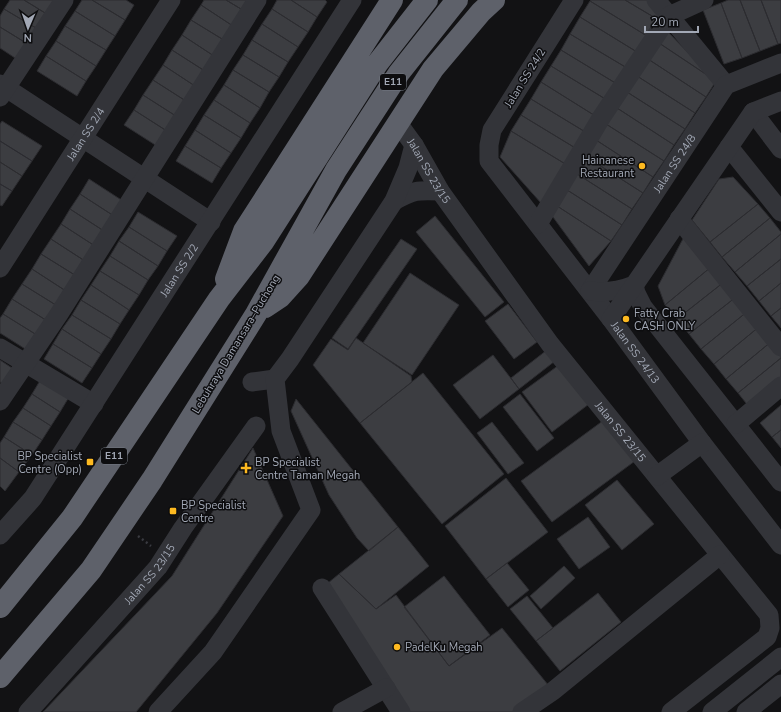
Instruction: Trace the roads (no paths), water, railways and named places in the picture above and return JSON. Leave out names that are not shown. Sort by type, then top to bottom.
[{"type":"highway","points":[[219,299],[244,231],[386,6],[392,0]]},
{"type":"highway","name":"E11","points":[[0,607],[72,518],[219,299],[263,242],[317,160],[377,64],[427,0]]},
{"type":"highway","name":"Lebuhraya Damansara–Puchong","points":[[0,677],[91,570],[152,480],[256,314],[336,170],[398,73],[457,0]]},
{"type":"highway","points":[[256,314],[280,297],[299,276],[433,69],[481,12],[494,0]]},
{"type":"street","points":[[64,0],[2,90],[82,138],[211,222]]},
{"type":"street","name":"Jalan SS 2/4","points":[[0,268],[170,0]]},
{"type":"street","points":[[0,401],[59,314],[258,0]]},
{"type":"street","name":"Jalan SS 2/2","points":[[0,535],[33,498],[352,0]]},
{"type":"street","name":"Jalan SS 24/2","points":[[489,161],[489,145],[492,130],[574,0]]},
{"type":"street","points":[[656,0],[726,85],[781,63]]},
{"type":"street","points":[[538,224],[601,118],[670,16],[704,0]]},
{"type":"street","name":"Jalan SS 24/8","points":[[590,291],[726,85]]},
{"type":"street","points":[[611,319],[753,112],[781,101]]},
{"type":"street","points":[[753,112],[781,149]]},
{"type":"street","name":"Jalan SS 23/15","points":[[398,123],[414,145],[440,191],[550,344],[769,615],[770,628],[767,637],[671,712]]},
{"type":"street","points":[[158,712],[213,652],[311,510],[282,431],[275,379],[290,359],[394,201],[408,168],[414,145]]},
{"type":"street","points":[[730,147],[781,212]]},
{"type":"street","name":"Jalan SS 24/13","points":[[489,161],[590,291],[702,443],[781,545]]},
{"type":"street","points":[[394,201],[409,193],[420,190],[440,191]]},
{"type":"street","points":[[679,220],[781,347]]},
{"type":"street","points":[[590,291],[610,292],[622,290],[634,285]]},
{"type":"street","points":[[634,285],[643,307],[781,482]]},
{"type":"street","points":[[0,348],[94,404]]},
{"type":"street","points":[[252,382],[275,379]]},
{"type":"street","points":[[736,424],[781,386]]},
{"type":"street","name":"Jalan SS 23/15","points":[[28,712],[158,567],[183,528],[256,426]]},
{"type":"street","points":[[657,476],[702,443]]},
{"type":"street","points":[[522,712],[553,692],[720,555]]},
{"type":"street","points":[[322,588],[401,712]]},
{"type":"street","points":[[712,712],[781,657]]},
{"type":"street","points":[[746,712],[781,684]]},
{"type":"street","points":[[342,712],[386,688]]},
{"type":"place","name":"Hainanese Restaurant","points":[[642,166]]},
{"type":"place","name":"Fatty Crab CASH ONLY","points":[[626,319]]},
{"type":"place","name":"BP Specialist Centre (Opp)","points":[[90,462]]},
{"type":"place","name":"BP Specialist Centre Taman Megah","points":[[246,468]]},
{"type":"place","name":"BP Specialist Centre","points":[[173,511]]},
{"type":"place","name":"PadelKu Megah","points":[[397,647]]}]
